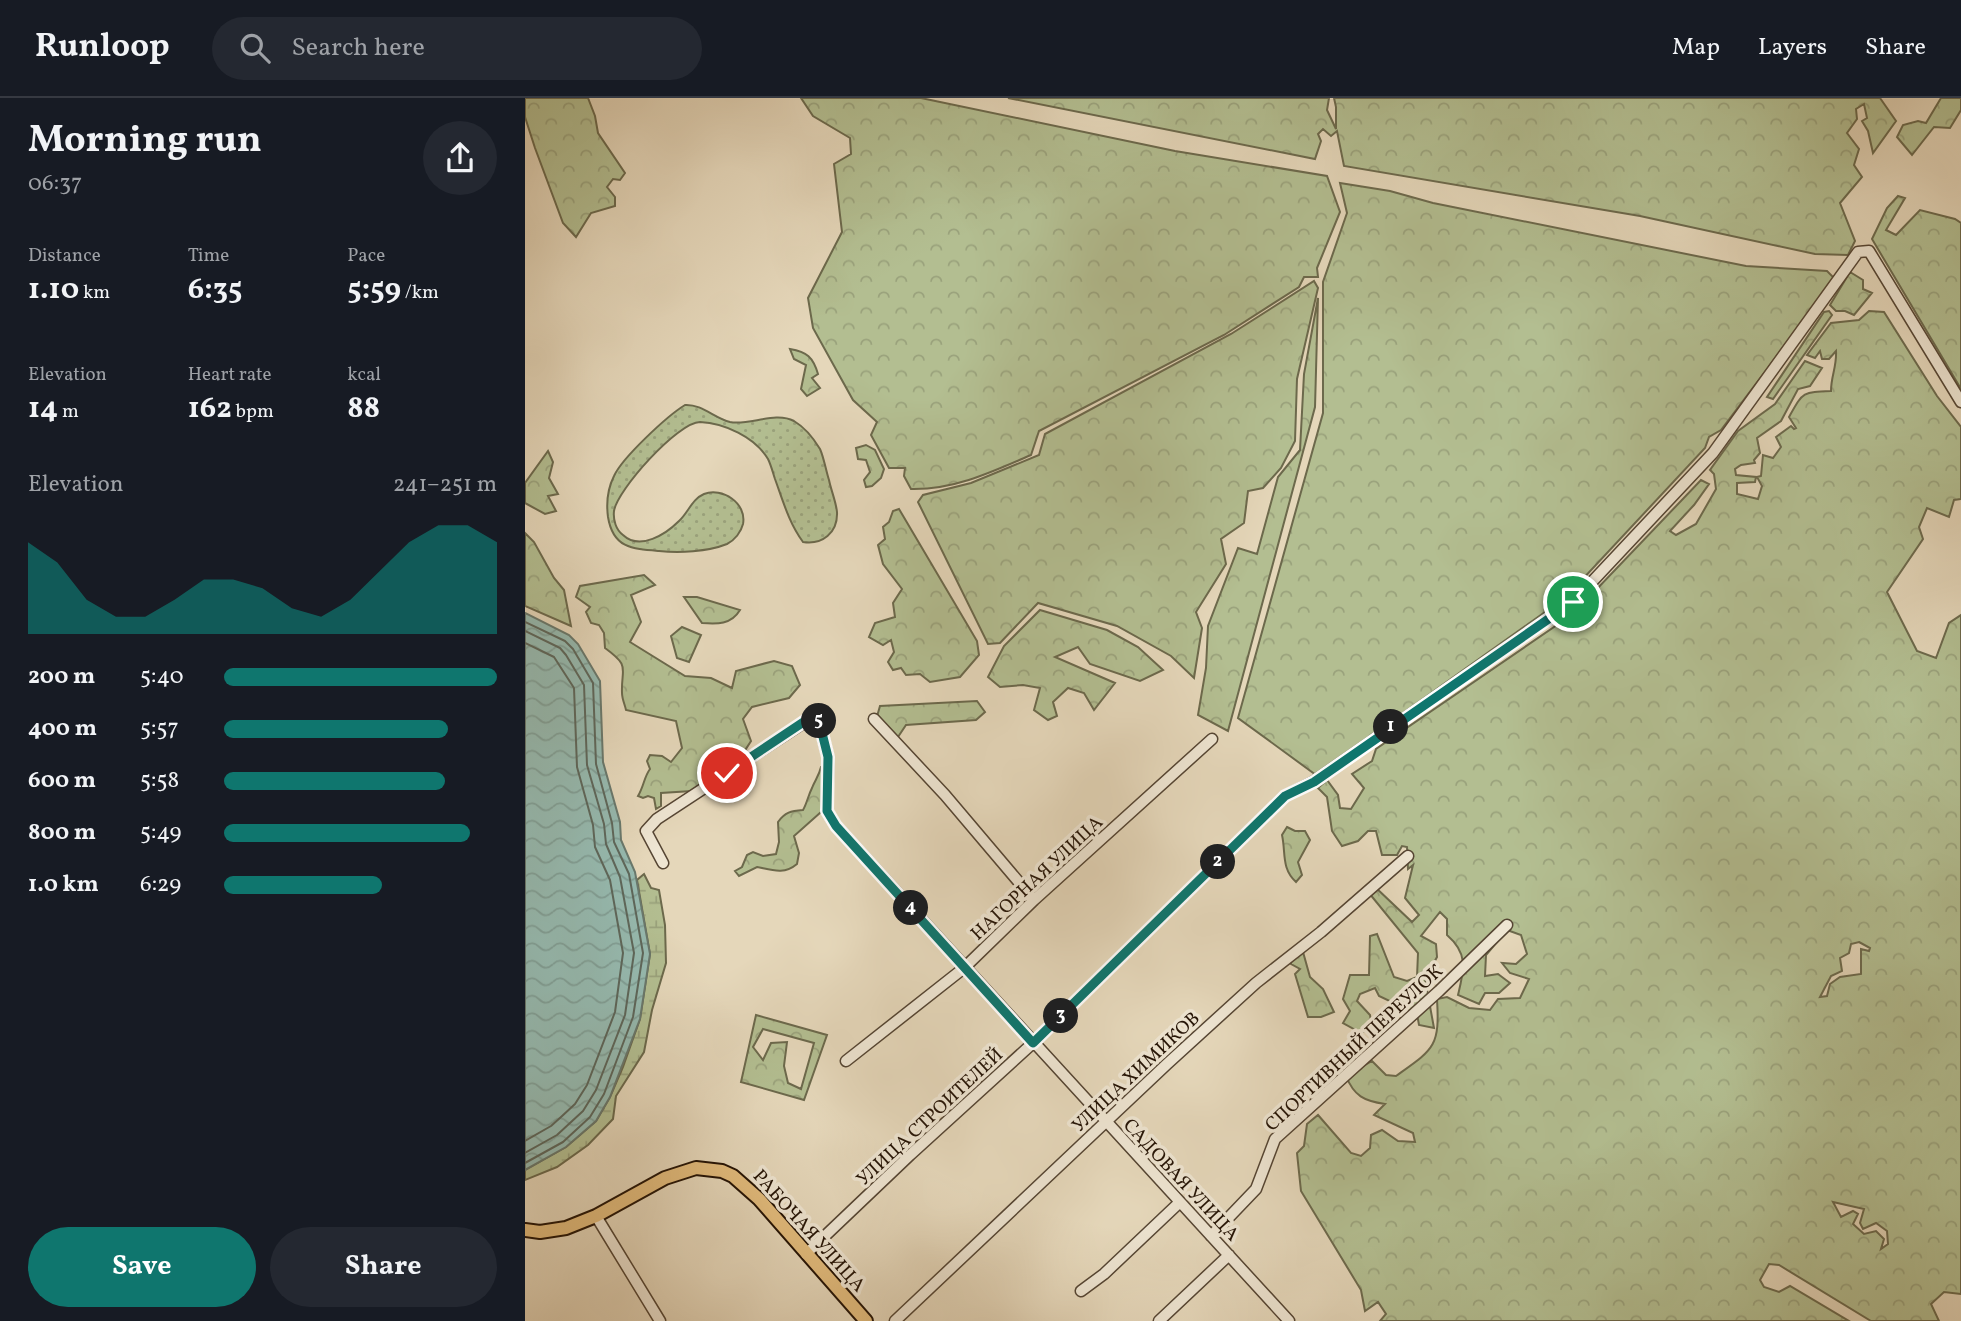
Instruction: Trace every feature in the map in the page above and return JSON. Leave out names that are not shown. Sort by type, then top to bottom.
[{"type":"main road","name":"РАБОЧАЯ УЛИЦА","points":[[525,1230],[540,1232],[566,1227],[596,1216],[665,1178],[697,1168],[722,1171],[733,1176],[759,1199],[866,1321]]},
{"type":"street","name":"УЛИЦА СТРОИТЕЛЕЙ","points":[[806,1254],[1033,1043],[1285,796],[1314,782],[1573,602],[1713,453],[1858,252],[1869,251],[1961,402]]},
{"type":"street","name":"САДОВАЯ УЛИЦА","points":[[663,863],[646,831],[657,819],[817,713],[828,757],[827,811],[836,826],[1289,1321]]},
{"type":"street","points":[[874,719],[945,795],[1034,900]]},
{"type":"street","name":"НАГОРНАЯ УЛИЦА","points":[[846,1061],[964,968],[1034,900],[1212,739]]},
{"type":"street","name":"УЛИЦА ХИМИКОВ","points":[[895,1321],[1256,983],[1321,932],[1408,856]]},
{"type":"street","name":"СПОРТИВНЫЙ ПЕРЕУЛОК","points":[[1211,1237],[1256,1189],[1275,1139],[1507,925]]},
{"type":"street","points":[[1081,1291],[1104,1274],[1180,1202]]},
{"type":"street","points":[[596,1216],[660,1321]]},
{"type":"street","points":[[1159,1321],[1229,1255]]},
{"type":"green space","points":[[525,98],[588,98],[598,133],[625,173],[620,180],[613,179],[607,187],[615,197],[615,206],[591,213],[576,237],[563,223],[535,148],[525,117]]},
{"type":"green space","points":[[801,98],[921,98],[1175,151],[1327,176],[1340,212],[1317,268],[1318,277],[1304,277],[1299,287],[1224,335],[1039,431],[1031,455],[958,483],[911,489],[904,476],[905,468],[889,468],[871,435],[877,422],[853,400],[813,328],[808,298],[842,232],[834,164],[851,154],[850,138],[813,116]]},
{"type":"green space","points":[[1008,98],[1329,98],[1327,110],[1336,129],[1334,98],[1880,98],[1896,121],[1873,153],[1868,131],[1862,121],[1867,118],[1864,104],[1856,109],[1857,119],[1847,133],[1859,149],[1854,165],[1862,177],[1840,203],[1855,241],[1848,255],[1815,254],[1640,216],[1344,166],[1337,131],[1331,136],[1323,129],[1318,134],[1321,141],[1315,159]]},
{"type":"green space","points":[[1941,98],[1961,98],[1961,110],[1950,128],[1934,127],[1912,155],[1897,137],[1903,125],[1918,121],[1926,123]]},
{"type":"green space","points":[[1340,183],[1390,191],[1433,203],[1746,266],[1827,271],[1835,279],[1721,430],[1709,437],[1705,448],[1566,597],[1316,775],[1238,718],[1323,413],[1323,282],[1347,213]]},
{"type":"green space","points":[[1898,196],[1905,198],[1886,230],[1896,235],[1920,210],[1961,223],[1961,389],[1872,239],[1887,208]]},
{"type":"green space","points":[[1850,272],[1863,280],[1863,289],[1872,293],[1854,315],[1836,311],[1830,305]]},
{"type":"green space","points":[[1314,281],[1318,288],[1297,379],[1295,441],[1281,468],[1263,488],[1248,491],[1244,523],[1221,539],[1226,564],[1196,612],[1202,628],[1194,678],[1171,656],[1117,626],[1038,603],[1000,643],[988,644],[918,502],[923,495],[971,483],[1039,455],[1045,434],[1231,334]]},
{"type":"green space","points":[[1318,298],[1315,407],[1228,731],[1198,715],[1206,668],[1208,626],[1238,548],[1257,554],[1278,477],[1300,450],[1304,374]]},
{"type":"green space","points":[[1829,311],[1832,315],[1773,399],[1767,397],[1824,312]]},
{"type":"green space","points":[[1869,311],[1884,312],[1937,396],[1961,427],[1961,499],[1954,500],[1949,517],[1927,508],[1919,527],[1923,539],[1887,592],[1917,651],[1936,658],[1949,623],[1961,615],[1961,1294],[1944,1292],[1931,1304],[1939,1321],[1871,1321],[1779,1265],[1769,1264],[1760,1280],[1764,1287],[1779,1292],[1790,1286],[1849,1321],[1380,1321],[1386,1314],[1378,1302],[1365,1311],[1361,1290],[1301,1191],[1297,1153],[1304,1146],[1307,1124],[1318,1115],[1351,1153],[1361,1156],[1370,1148],[1371,1135],[1382,1130],[1398,1141],[1415,1142],[1413,1133],[1374,1115],[1385,1104],[1361,1096],[1346,1076],[1372,1061],[1386,1075],[1396,1076],[1419,1059],[1432,1045],[1435,1037],[1437,999],[1447,997],[1469,1008],[1490,1010],[1498,999],[1520,998],[1529,979],[1510,973],[1502,963],[1516,964],[1527,954],[1521,935],[1507,930],[1486,955],[1485,976],[1498,974],[1510,983],[1499,993],[1485,993],[1479,1004],[1458,995],[1463,970],[1462,956],[1447,935],[1447,919],[1440,912],[1421,936],[1436,944],[1437,957],[1425,979],[1434,1028],[1419,1025],[1417,1014],[1379,996],[1375,988],[1360,994],[1357,1001],[1370,1015],[1372,1028],[1361,1033],[1343,1023],[1350,1011],[1343,999],[1350,975],[1369,975],[1370,936],[1377,934],[1394,977],[1407,981],[1417,977],[1418,953],[1369,893],[1375,887],[1412,922],[1419,915],[1405,898],[1413,865],[1408,869],[1407,847],[1402,846],[1397,855],[1382,855],[1376,831],[1368,831],[1358,841],[1342,846],[1332,831],[1327,797],[1318,788],[1327,780],[1338,795],[1340,808],[1351,809],[1364,788],[1352,774],[1372,761],[1376,749],[1573,614],[1701,480],[1709,484],[1670,531],[1676,535],[1696,524],[1716,489],[1714,474],[1710,470],[1738,431],[1775,404],[1805,361],[1822,368],[1810,386],[1798,389],[1781,421],[1757,438],[1760,453],[1754,460],[1755,463],[1741,465],[1735,469],[1736,475],[1756,477],[1755,482],[1737,483],[1737,494],[1758,499],[1762,486],[1757,477],[1761,476],[1763,455],[1773,458],[1781,447],[1776,437],[1791,426],[1796,428],[1789,417],[1797,403],[1809,393],[1831,391],[1836,351],[1829,359],[1822,359],[1820,351],[1815,358],[1807,355],[1831,323],[1859,320]],"holes":[[[1859,942],[1870,948],[1869,951],[1861,949],[1861,974],[1840,977],[1830,984],[1827,996],[1820,997],[1831,976],[1842,971],[1840,958],[1849,953],[1851,944]],[[1833,1202],[1864,1209],[1860,1223],[1863,1229],[1876,1223],[1887,1231],[1888,1244],[1881,1249],[1884,1239],[1876,1231],[1864,1234],[1853,1224],[1858,1214],[1853,1211],[1841,1217]]]},
{"type":"green space","points":[[790,349],[809,356],[816,368],[818,374],[812,378],[820,388],[807,396],[801,389],[806,365],[794,359]]},
{"type":"green space","points":[[685,405],[697,407],[730,422],[787,418],[801,427],[815,441],[823,456],[837,512],[832,532],[816,542],[803,542],[790,520],[769,461],[762,451],[729,428],[700,422],[678,433],[637,474],[618,501],[614,511],[615,524],[630,540],[653,539],[674,526],[700,496],[711,492],[725,495],[737,503],[743,516],[739,533],[727,544],[693,551],[667,552],[632,548],[619,541],[614,535],[607,512],[608,491],[614,476],[646,438]]},
{"type":"green space","points":[[866,445],[875,450],[884,469],[881,478],[872,486],[866,487],[864,480],[870,472],[866,460],[858,459],[856,448]]},
{"type":"green space","points":[[548,451],[553,462],[549,478],[558,494],[548,496],[556,511],[545,514],[525,503],[525,483]]},
{"type":"green space","points":[[899,509],[977,641],[979,655],[960,677],[930,682],[920,674],[906,675],[901,668],[893,670],[888,662],[894,652],[891,640],[883,645],[869,637],[875,623],[895,617],[893,603],[902,589],[883,564],[878,545],[885,539],[883,527],[889,522],[893,511]]},
{"type":"green space","points":[[525,533],[534,542],[554,578],[564,590],[571,626],[525,606]]},
{"type":"green space","points":[[644,575],[655,585],[631,595],[641,622],[630,642],[685,676],[711,678],[732,688],[736,671],[774,661],[792,666],[800,685],[789,698],[752,707],[743,719],[751,741],[740,758],[692,791],[661,793],[661,806],[656,809],[654,798],[638,796],[650,769],[647,761],[650,755],[662,756],[671,762],[682,748],[676,721],[626,710],[622,695],[622,664],[605,648],[604,633],[599,625],[591,623],[586,612],[590,607],[576,597],[580,586]]},
{"type":"green space","points":[[684,597],[697,597],[740,610],[728,621],[702,623]]},
{"type":"green space","points":[[1040,610],[1107,630],[1138,647],[1163,670],[1140,681],[1090,664],[1078,647],[1055,657],[1115,683],[1094,710],[1084,693],[1068,688],[1053,702],[1057,716],[1048,720],[1034,710],[1040,688],[1023,685],[1000,687],[988,677],[1004,646]]},
{"type":"green space","points":[[682,627],[701,635],[689,662],[677,658],[671,636]]},
{"type":"green space","points":[[977,701],[985,712],[976,720],[906,725],[896,740],[876,720],[880,706]]},
{"type":"green space","points":[[821,767],[825,767],[821,812],[794,836],[799,853],[797,864],[783,871],[757,867],[739,876],[735,871],[742,867],[747,855],[753,852],[763,856],[776,854],[779,842],[778,822],[789,813],[803,810]]},
{"type":"green space","points":[[1287,827],[1295,831],[1305,831],[1310,840],[1298,862],[1302,875],[1296,882],[1288,871],[1285,860],[1282,835]]},
{"type":"green space","points":[[644,874],[651,888],[659,890],[665,925],[666,963],[652,1010],[644,1052],[616,1096],[613,1119],[588,1145],[557,1167],[525,1180],[525,1170],[566,1147],[596,1121],[623,1067],[640,1019],[650,954],[637,880]]},
{"type":"green space","points":[[1292,951],[1303,952],[1310,977],[1323,989],[1334,1012],[1321,1017],[1308,1017],[1295,974],[1300,969],[1291,964]]},
{"type":"green space","points":[[756,1015],[827,1035],[804,1100],[741,1082]],"holes":[[[763,1029],[814,1043],[801,1089],[788,1083],[784,1066],[787,1042],[771,1043],[763,1060],[753,1047]]]},
{"type":"water","points":[[525,613],[569,635],[578,644],[600,681],[603,762],[620,822],[621,840],[635,872],[650,954],[640,1019],[610,1097],[596,1121],[566,1147],[525,1170]]},
{"type":"route","points":[[727,773],[817,713],[828,757],[827,811],[836,826],[1033,1043],[1285,796],[1314,782],[1573,602]]}]
